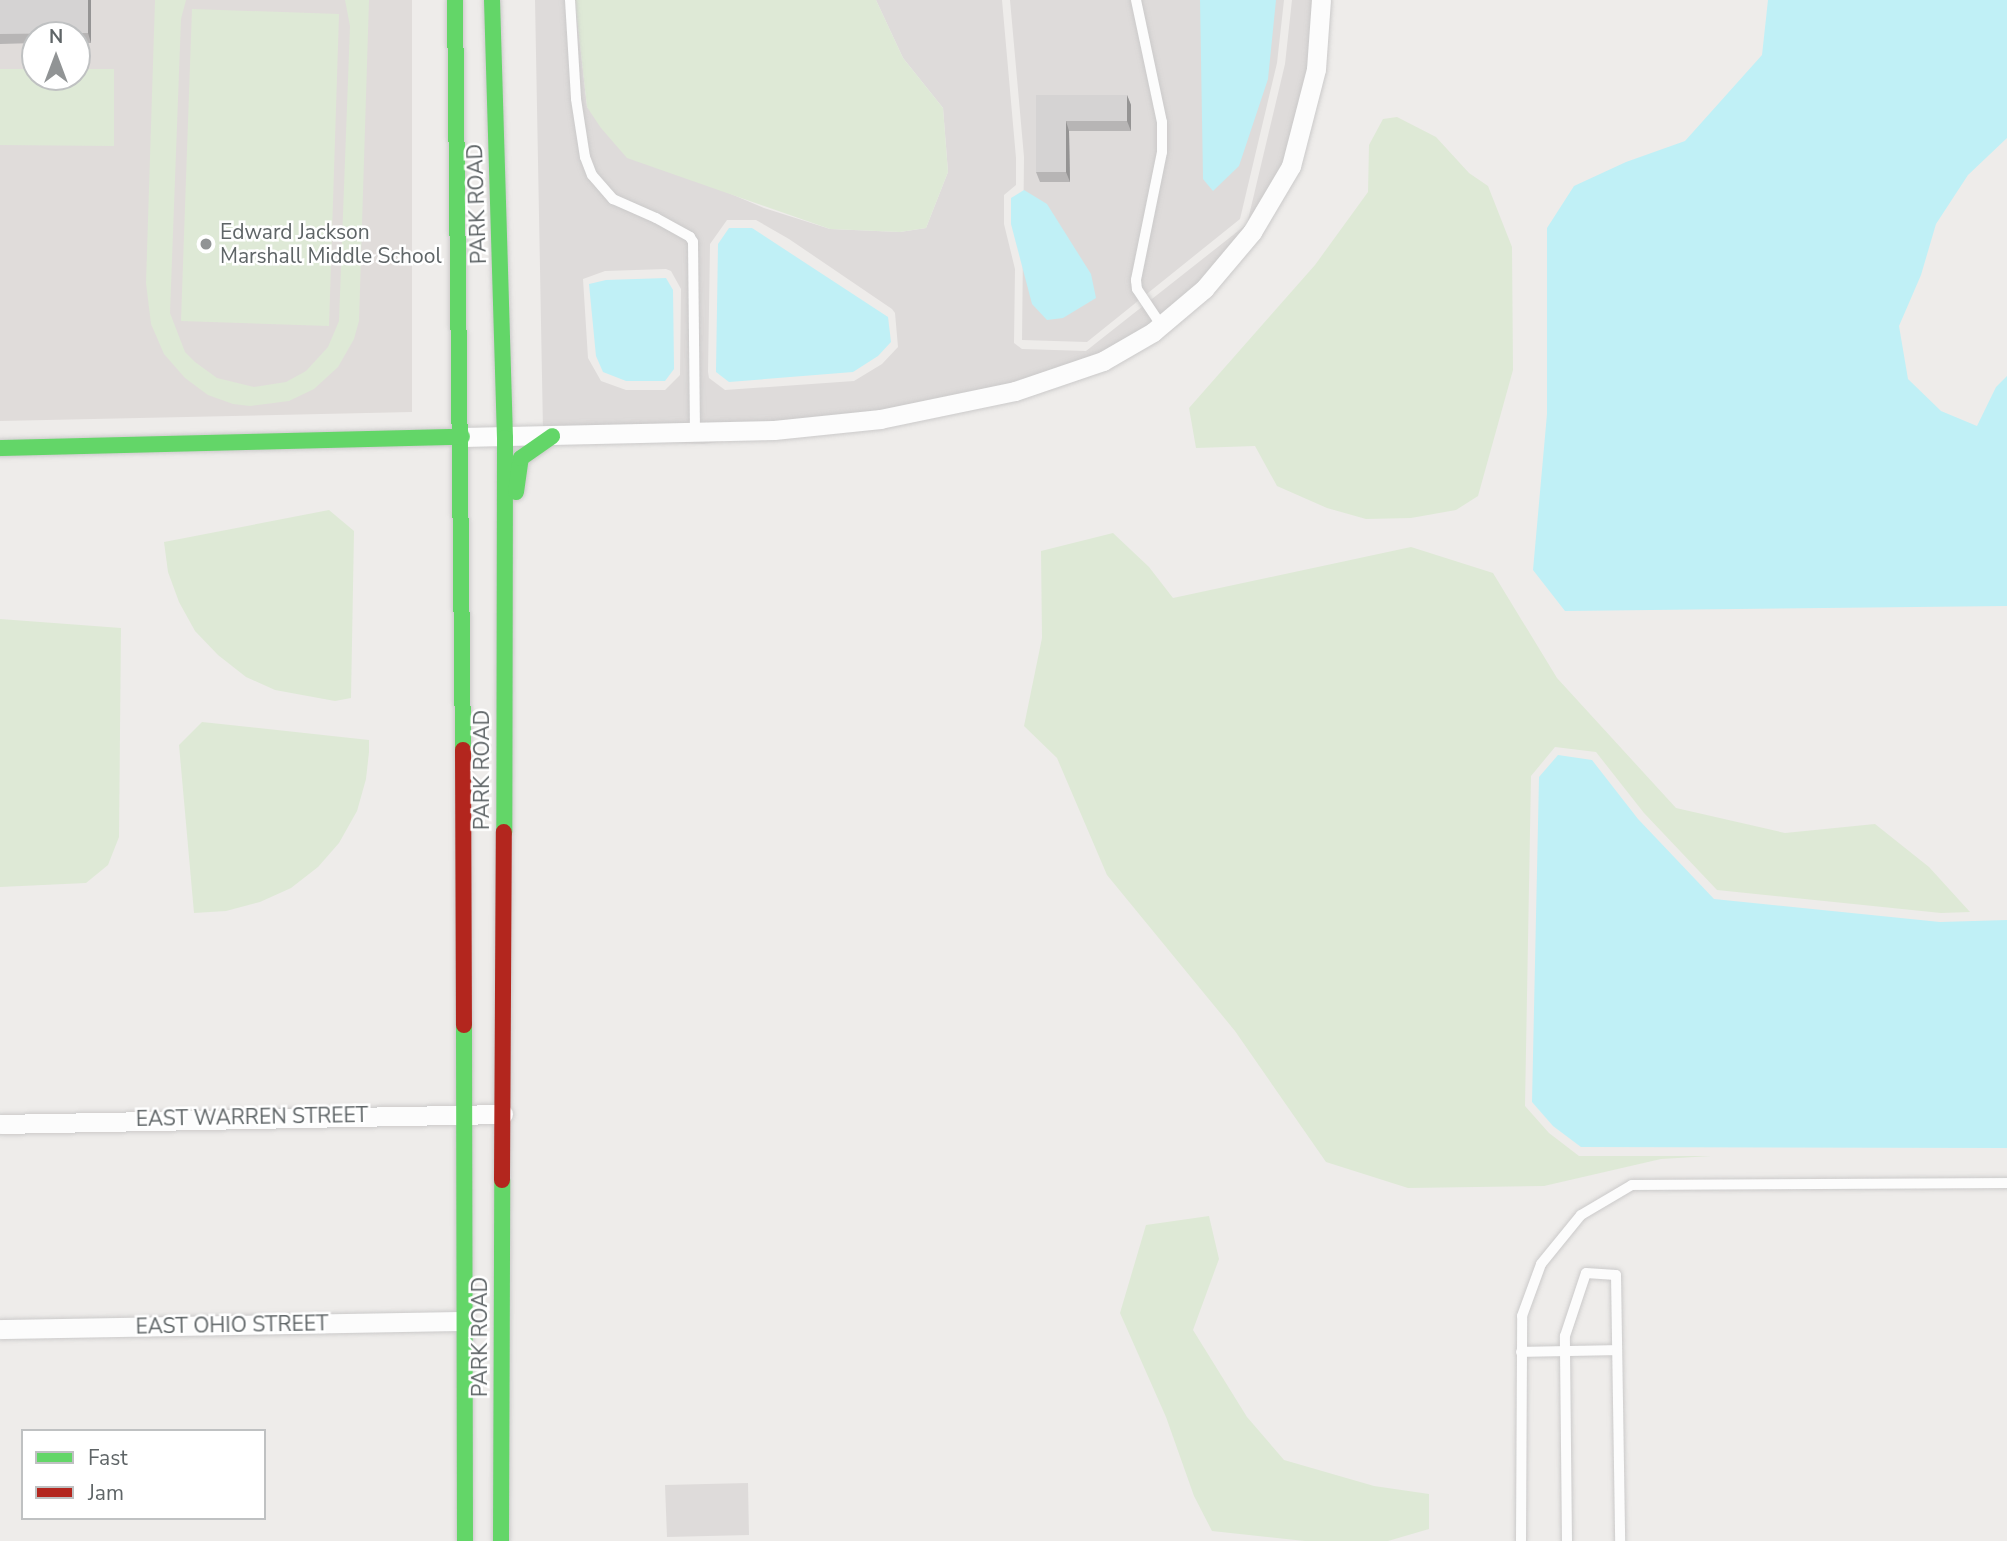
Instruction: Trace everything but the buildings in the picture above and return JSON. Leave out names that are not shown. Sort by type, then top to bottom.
[{"type":"main road","name":"PARK ROAD","points":[[455,0],[462,437],[465,1541]]},
{"type":"main road","name":"PARK ROAD","points":[[492,0],[505,438],[501,1541]]},
{"type":"main road","points":[[458,150],[470,177],[474,239]]},
{"type":"main road","points":[[487,408],[505,438]]},
{"type":"main road","points":[[503,705],[513,643],[516,487],[521,458],[552,436]]},
{"type":"main road","points":[[0,448],[462,437],[474,455]]},
{"type":"main road","points":[[488,580],[490,633],[503,705]]},
{"type":"main road","points":[[464,1112],[481,1132]]},
{"type":"main road","points":[[485,1242],[488,1340],[501,1386]]},
{"type":"street","points":[[462,437],[774,430],[880,419],[1016,391],[1103,361],[1161,325],[1204,289],[1252,232],[1290,166],[1315,69],[1321,0]]},
{"type":"street","name":"EAST WARREN STREET","points":[[0,1124],[464,1112],[503,1114]]},
{"type":"street","name":"EAST OHIO STREET","points":[[0,1329],[464,1321]]},
{"type":"lane","points":[[570,0],[576,99],[585,157],[592,175],[613,199],[690,237],[693,242],[695,432]]},
{"type":"lane","points":[[1136,0],[1162,122],[1162,152],[1139,260],[1137,286],[1161,325]]},
{"type":"lane","points":[[1521,1541],[1522,1316],[1541,1264],[1581,1215],[1632,1185],[2007,1183]]},
{"type":"lane","points":[[1567,1541],[1564,1336],[1586,1273],[1616,1275],[1620,1541]]},
{"type":"lane","points":[[1521,1352],[1617,1350]]},
{"type":"shaded area","name":"Edward Jackson Marshall Middle School","points":[[0,0],[412,0],[412,412],[0,421]]},
{"type":"shaded area","points":[[535,0],[575,0],[587,107],[724,191],[764,208],[830,229],[900,232],[926,228],[948,172],[943,108],[903,58],[876,0],[1002,0],[1016,158],[1016,185],[1004,195],[1004,224],[1015,269],[1014,343],[1022,349],[1086,351],[1247,224],[1285,64],[1292,0],[1318,0],[1313,69],[1286,170],[1226,269],[1144,343],[971,404],[704,444],[564,440],[543,430]],"holes":[[[727,220],[756,220],[789,239],[892,309],[895,313],[898,347],[882,364],[854,381],[725,390],[709,378],[708,372],[710,244]],[[605,271],[671,271],[681,289],[680,375],[665,390],[626,390],[601,381],[588,358],[583,279]]]},
{"type":"shaded area","points":[[1010,0],[1284,0],[1277,63],[1240,219],[1087,342],[1022,340],[1024,157]]},
{"type":"shaded area","points":[[748,1483],[749,1535],[667,1537],[665,1485]]},
{"type":"green space","points":[[155,0],[186,0],[181,19],[170,313],[185,352],[195,362],[217,378],[254,387],[286,382],[306,371],[328,347],[339,321],[350,26],[345,0],[369,0],[359,321],[354,339],[338,367],[314,389],[289,401],[250,406],[233,404],[208,395],[185,378],[164,354],[151,324],[146,283]]},
{"type":"green space","points":[[575,0],[876,0],[903,58],[943,108],[948,172],[926,228],[900,232],[830,229],[627,158],[587,107]]},
{"type":"green space","points":[[192,9],[339,14],[329,326],[181,321]]},
{"type":"green space","points":[[0,69],[21,69],[21,91],[91,91],[91,69],[114,69],[114,146],[0,145]]},
{"type":"green space","points":[[1397,117],[1436,137],[1469,173],[1488,186],[1512,247],[1513,370],[1478,496],[1456,510],[1411,518],[1366,519],[1327,508],[1277,486],[1255,446],[1196,448],[1189,408],[1315,265],[1368,192],[1369,145],[1383,119]]},
{"type":"green space","points":[[329,510],[354,531],[351,698],[335,701],[275,690],[246,677],[218,655],[195,631],[179,602],[168,572],[164,542]]},
{"type":"green space","points":[[1113,533],[1149,567],[1173,598],[1411,547],[1493,573],[1557,678],[1676,808],[1785,833],[1875,824],[1929,867],[1970,912],[1941,913],[1717,890],[1644,813],[1596,752],[1555,747],[1531,776],[1525,1106],[1549,1133],[1579,1156],[1711,1156],[1661,1159],[1544,1186],[1408,1188],[1326,1162],[1235,1031],[1107,875],[1057,758],[1024,726],[1042,638],[1041,551]]},
{"type":"green space","points":[[0,619],[121,628],[119,837],[108,865],[86,883],[0,887]]},
{"type":"green space","points":[[202,722],[369,740],[369,752],[366,779],[357,811],[339,843],[318,867],[291,888],[260,902],[226,911],[194,913],[179,745]]},
{"type":"green space","points":[[1209,1216],[1219,1259],[1193,1330],[1247,1417],[1284,1460],[1374,1486],[1429,1494],[1429,1529],[1388,1541],[1305,1541],[1212,1531],[1194,1496],[1166,1417],[1120,1313],[1146,1225]]},
{"type":"water","points":[[1200,0],[1276,0],[1268,79],[1239,166],[1213,191],[1203,179]]},
{"type":"water","points":[[1768,0],[2007,0],[2007,138],[1968,175],[1936,224],[1921,275],[1899,326],[1908,379],[1941,411],[1977,426],[1996,387],[2007,376],[2007,606],[1565,611],[1533,570],[1547,414],[1547,228],[1574,186],[1626,162],[1685,141],[1762,55]]},
{"type":"water","points":[[1024,190],[1047,204],[1091,274],[1096,298],[1063,318],[1047,320],[1032,304],[1011,224],[1011,198]]},
{"type":"water","points":[[729,228],[752,228],[888,317],[891,342],[878,356],[853,372],[729,382],[716,372],[718,244]]},
{"type":"water","points":[[666,278],[673,290],[674,369],[665,381],[626,381],[603,372],[596,356],[589,284],[606,280]]},
{"type":"water","points":[[1558,755],[1592,760],[1638,819],[1714,899],[1940,922],[2007,920],[2007,1148],[1581,1147],[1553,1126],[1532,1102],[1539,777]]},
{"type":"traffic: fast","points":[[455,0],[463,750]]},
{"type":"traffic: fast","points":[[492,0],[505,438],[504,832]]},
{"type":"traffic: fast","points":[[516,492],[521,458],[552,436]]},
{"type":"traffic: fast","points":[[0,448],[462,437]]},
{"type":"traffic: fast","points":[[464,1025],[465,1541]]},
{"type":"traffic: fast","points":[[501,1541],[502,1180]]},
{"type":"traffic: jam","points":[[463,750],[464,1025]]},
{"type":"traffic: jam","points":[[502,1180],[504,832]]},
{"type":"place","name":"Edward Jackson Marshall Middle School","points":[[206,244]]}]
